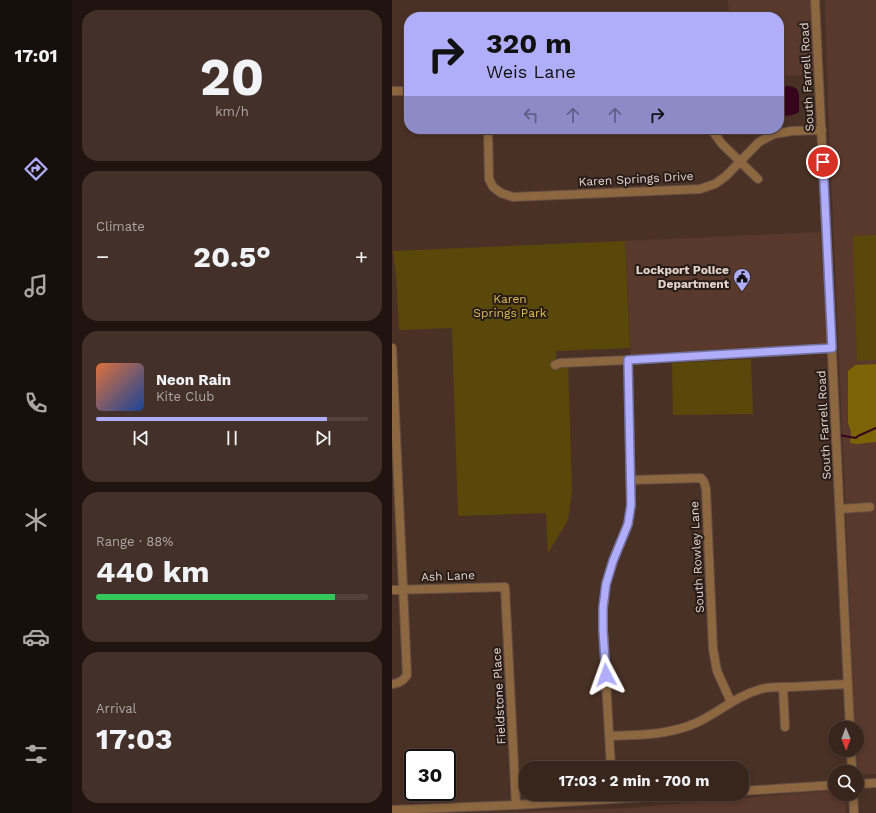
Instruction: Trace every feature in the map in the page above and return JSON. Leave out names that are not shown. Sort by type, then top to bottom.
[{"type":"street","name":"South Farrell Road","points":[[815,0],[850,721]]},
{"type":"street","points":[[392,91],[404,91]]},
{"type":"street","name":"Karen Springs Drive","points":[[784,133],[822,130]]},
{"type":"street","name":"Karen Springs Drive","points":[[488,134],[489,179],[493,187],[501,193],[513,197],[700,188],[715,184],[726,176],[759,142],[774,134]]},
{"type":"street","points":[[715,134],[722,144],[758,179]]},
{"type":"street","points":[[392,348],[407,675],[403,680],[392,684]]},
{"type":"street","points":[[555,365],[560,363],[832,348]]},
{"type":"street","points":[[611,761],[603,608],[606,584],[613,561],[628,524],[631,505],[628,360]]},
{"type":"street","name":"South Rowley Lane","points":[[631,480],[701,478],[704,482],[706,489],[714,650],[717,671],[731,702]]},
{"type":"street","points":[[840,509],[870,507]]},
{"type":"street","name":"Ash Lane","points":[[392,590],[505,587]]},
{"type":"street","name":"Fieldstone Place","points":[[505,587],[516,805]]},
{"type":"street","points":[[610,736],[672,731],[696,723],[731,702],[758,690],[771,687],[848,684]]},
{"type":"street","points":[[783,687],[785,728]]},
{"type":"street","points":[[864,784],[876,783]]},
{"type":"street","points":[[749,791],[828,785]]},
{"type":"street","points":[[392,810],[516,805],[559,801]]},
{"type":"street","points":[[853,801],[854,813]]},
{"type":"shaded area","points":[[728,0],[812,0],[815,75],[784,76],[784,12],[729,12]]},
{"type":"shaded area","points":[[825,0],[876,0],[876,774],[864,775],[864,765],[857,765],[856,757],[864,757],[864,721],[855,721],[828,102]]},
{"type":"shaded area","points":[[784,86],[791,86],[797,89],[799,94],[799,112],[784,116]]},
{"type":"shaded area","points":[[820,232],[828,346],[631,356],[625,241]]},
{"type":"shaded area","points":[[876,364],[876,442],[857,444],[850,443],[851,432],[848,423],[848,371],[855,365]]},
{"type":"shaded area","points":[[828,791],[828,801],[845,801],[846,813],[478,813],[630,808],[710,801],[749,801],[749,798]]},
{"type":"green space","points":[[876,235],[876,360],[857,361],[853,236]]},
{"type":"green space","name":"Karen Springs Park","points":[[625,241],[630,348],[556,351],[556,358],[553,363],[568,362],[572,491],[568,520],[548,553],[546,513],[458,516],[452,328],[399,330],[393,251]]},
{"type":"green space","points":[[751,359],[753,414],[673,415],[672,363]]},
{"type":"waterway","points":[[839,435],[856,438],[876,428]]},
{"type":"place","name":"Lockport Police Department","points":[[742,292]]},
{"type":"route","points":[[606,675],[603,630],[603,608],[606,584],[613,561],[628,524],[631,505],[628,360],[832,348],[823,162]]}]
